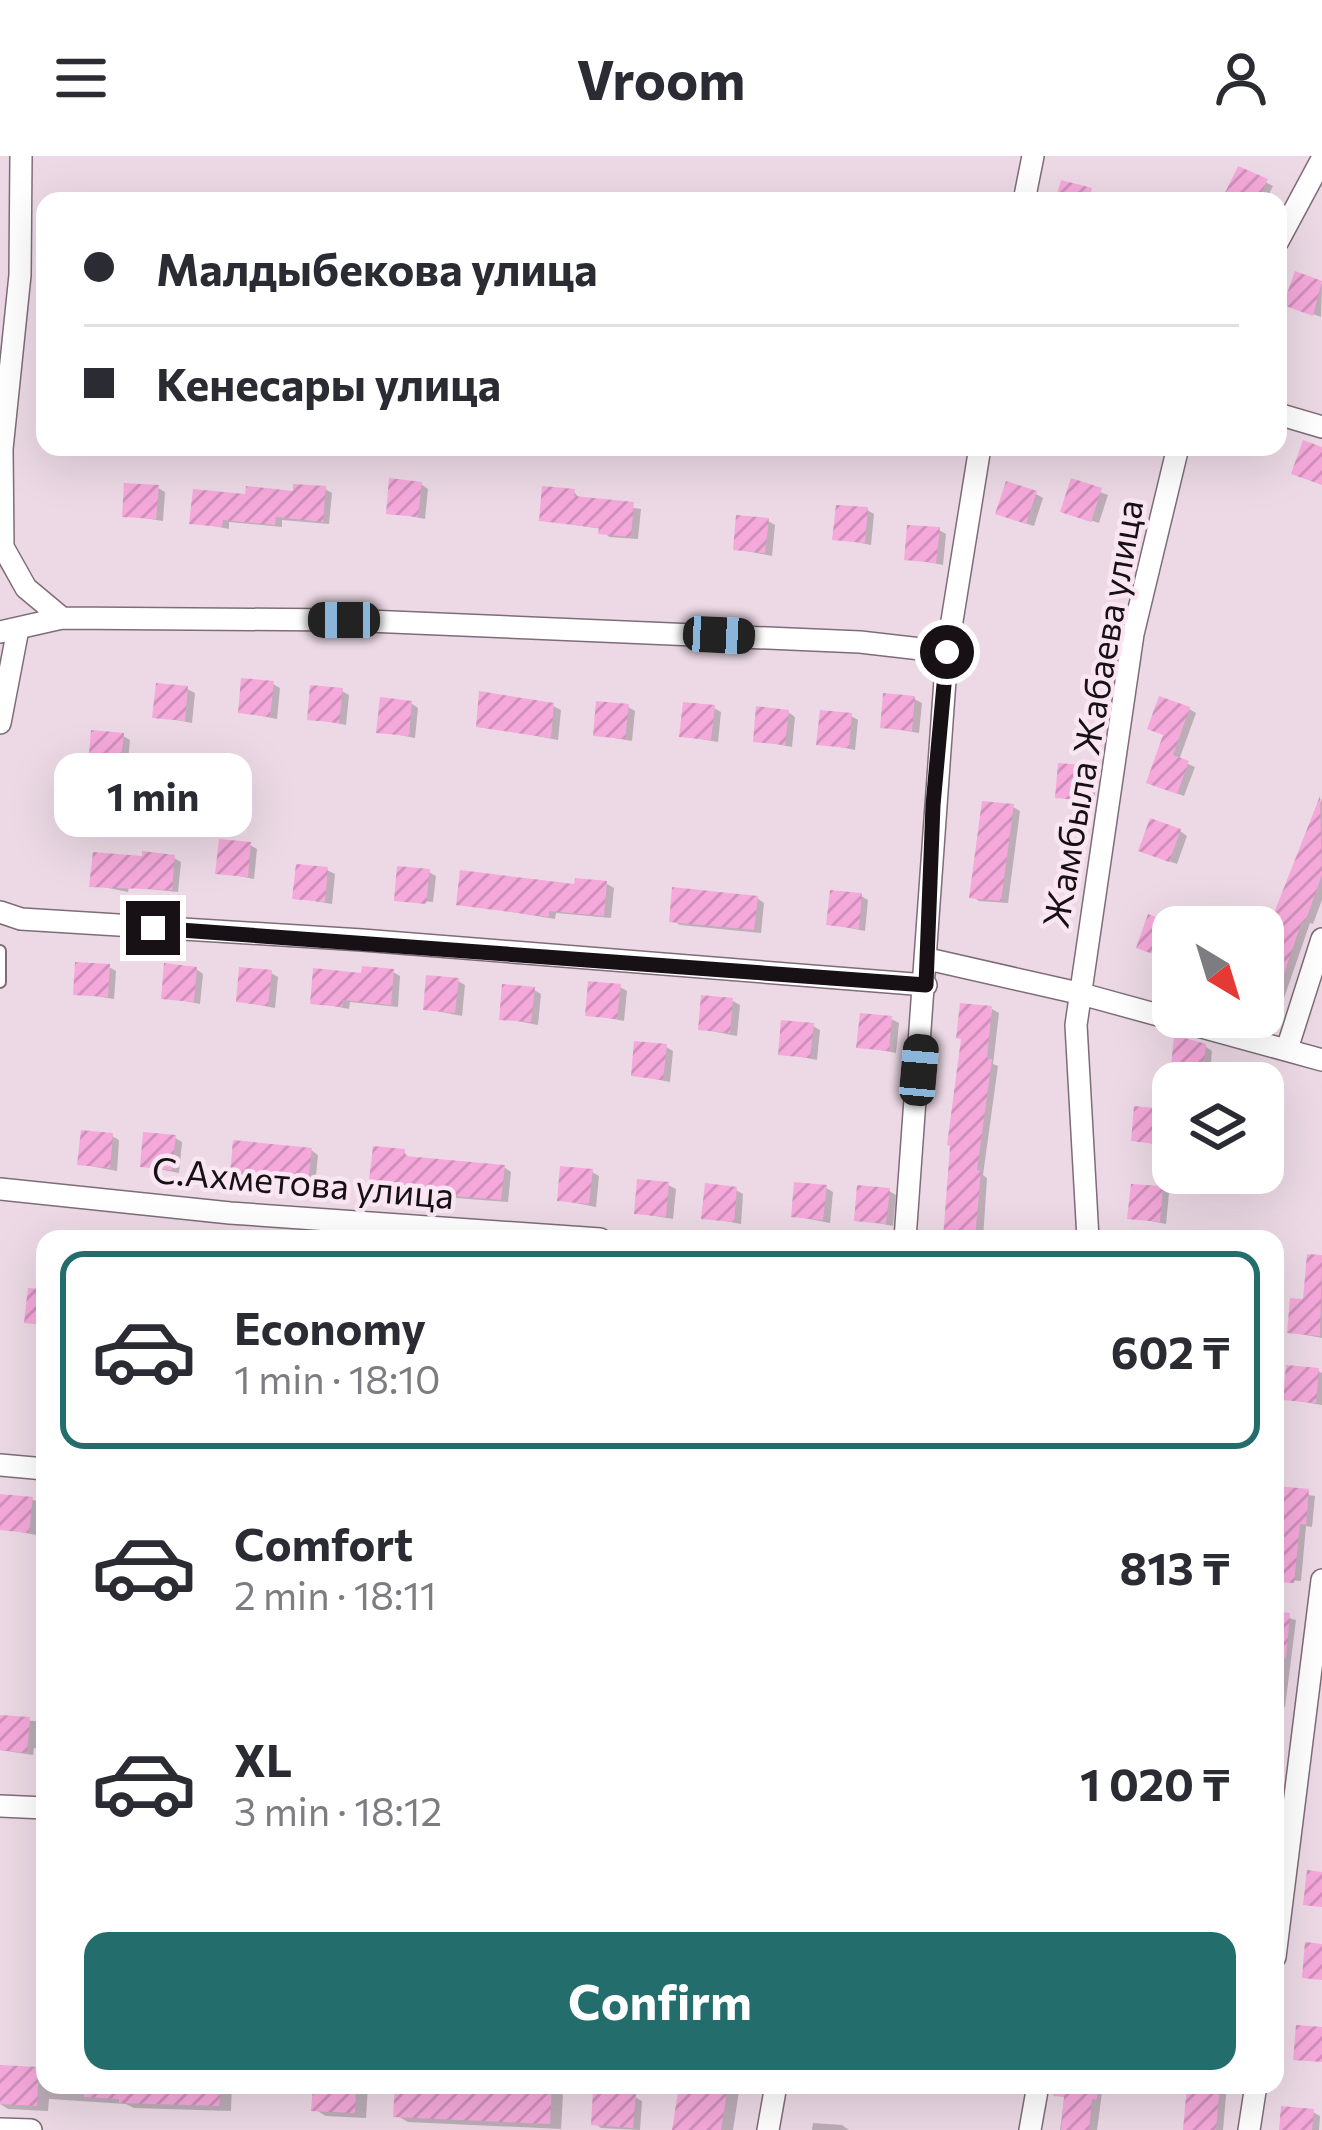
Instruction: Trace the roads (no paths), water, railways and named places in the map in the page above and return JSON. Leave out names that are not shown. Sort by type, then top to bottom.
[{"type":"street","points":[[21,156],[20,275],[2,449],[3,548],[26,588],[62,618]]},
{"type":"street","points":[[1026,192],[1034,156]]},
{"type":"street","points":[[1287,224],[1322,158]]},
{"type":"street","points":[[20,275],[36,276]]},
{"type":"street","points":[[1287,417],[1322,428]]},
{"type":"street","points":[[906,1230],[947,652],[979,456]]},
{"type":"street","name":"Жамбыла Жабаева улица","points":[[1087,1230],[1078,993],[1132,634],[1176,456]]},
{"type":"street","points":[[0,723],[9,631],[62,618],[368,621],[860,642],[947,652]]},
{"type":"street","points":[[0,912],[21,919],[362,940],[926,985]]},
{"type":"street","points":[[1287,1049],[1322,939]]},
{"type":"street","points":[[928,959],[1078,993],[1322,1060]]},
{"type":"street","name":"С.Ахметова улица","points":[[0,1189],[230,1213],[472,1230]]},
{"type":"street","points":[[0,1465],[36,1468]]},
{"type":"street","points":[[1284,1886],[1322,1580]]},
{"type":"street","points":[[0,1806],[36,1808]]},
{"type":"street","points":[[768,2130],[774,2094]]},
{"type":"street","points":[[1030,2130],[1036,2094]]},
{"type":"street","points":[[1249,2130],[1255,2094]]},
{"type":"street","points":[[0,2129],[31,2130]]},
{"type":"lane","points":[[0,951],[0,982]]}]
